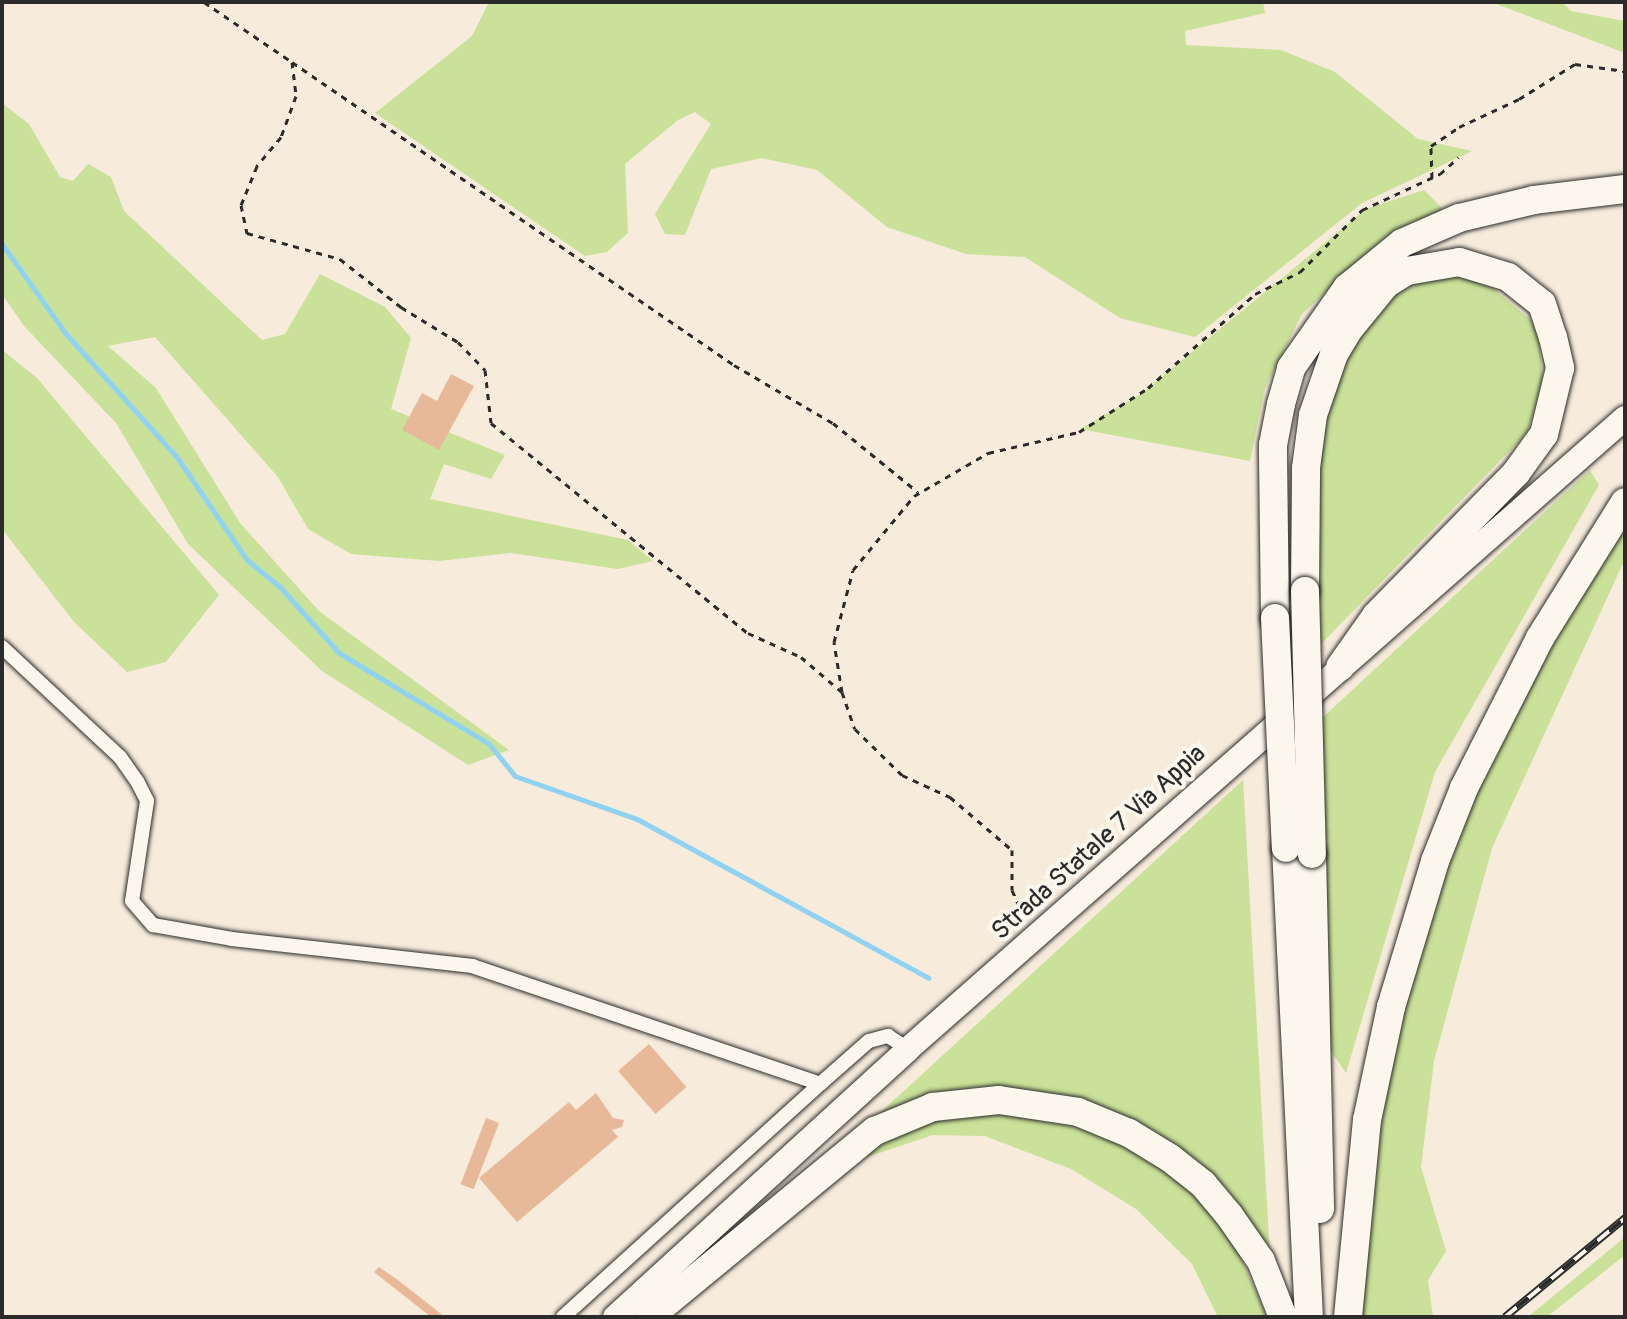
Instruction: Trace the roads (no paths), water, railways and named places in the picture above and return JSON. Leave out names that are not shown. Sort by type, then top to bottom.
[{"type":"highway","points":[[1328,1317],[1299,851],[1275,618],[1273,445],[1281,404],[1291,368],[1347,288],[1402,243],[1459,218],[1534,200],[1625,189]]},
{"type":"highway","points":[[1309,1317],[1299,851],[1305,481],[1313,415],[1334,354],[1349,329],[1386,284],[1407,271],[1459,262],[1508,277],[1542,304],[1553,337],[1560,368],[1544,434],[1495,495],[1376,616],[1340,667]]},
{"type":"highway","name":"Strada Statale 7 Via Appia","points":[[615,1317],[908,1049],[1625,418]]},
{"type":"highway","points":[[1348,1317],[1367,1120],[1391,1007],[1435,861],[1464,788],[1540,638],[1625,502]]},
{"type":"highway","points":[[649,1317],[875,1131],[933,1107],[999,1100],[1078,1112],[1129,1133],[1170,1158],[1203,1184],[1229,1215],[1261,1261],[1283,1317]]},
{"type":"street","points":[[2,647],[120,757],[137,781],[147,811],[132,878],[132,901],[153,925],[232,939],[472,966],[820,1084]]},
{"type":"street","points":[[563,1317],[869,1041],[888,1036],[908,1049]]},
{"type":"waterway","points":[[2,244],[66,334],[176,456],[247,560],[280,587],[339,653],[489,744],[515,776],[637,819],[929,978]]},
{"type":"railway","points":[[1505,1317],[1625,1218]]}]
